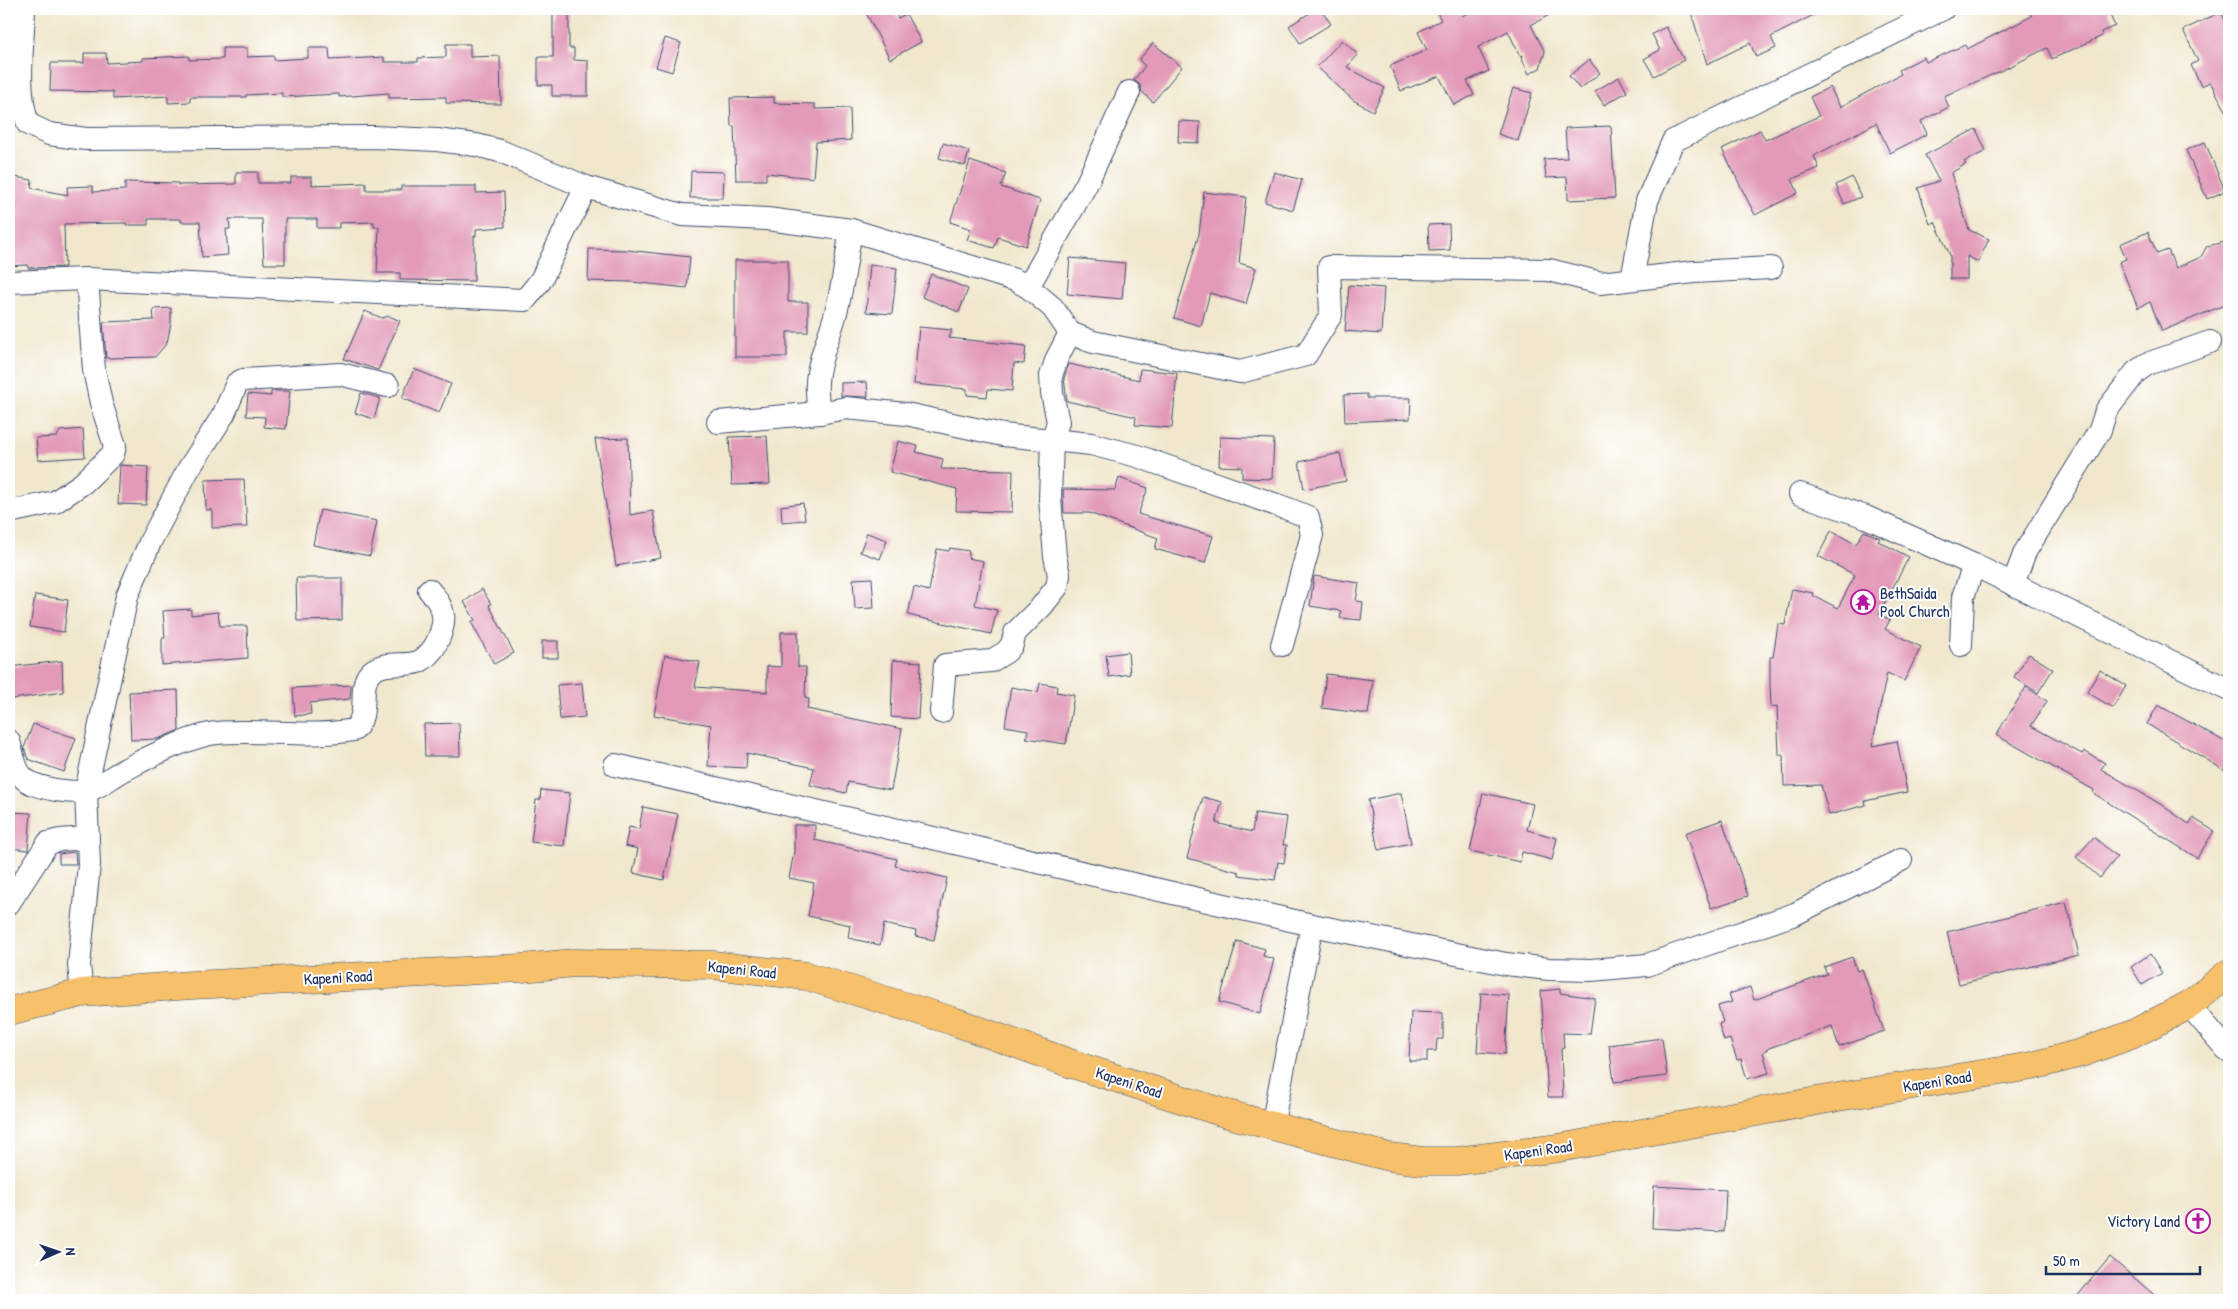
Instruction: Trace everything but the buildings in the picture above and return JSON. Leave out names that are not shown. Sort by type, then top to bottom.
[{"type":"main road","name":"Kapeni Road","points":[[9,1011],[82,993],[192,985],[522,968],[574,963],[713,965],[806,976],[953,1021],[1072,1064],[1224,1113],[1389,1157],[1423,1161],[1457,1161],[1559,1148],[1844,1096],[2032,1066],[2082,1053],[2131,1035],[2189,1006],[2229,973]]},
{"type":"street","points":[[24,9],[23,110],[28,124],[49,134],[86,139],[373,137],[437,140],[476,145],[500,151],[586,187],[682,215],[767,219],[851,230],[1015,280],[1053,308],[1070,333],[1093,342],[1240,372],[1306,355],[1330,315],[1329,267],[1549,270],[1601,283],[1694,272],[1771,268]]},
{"type":"street","points":[[1632,279],[1647,201],[1673,141],[1943,9]]},
{"type":"street","points":[[1028,288],[1086,185],[1129,92]]},
{"type":"street","points":[[9,282],[87,279],[525,300],[541,280],[586,187]]},
{"type":"street","points":[[820,413],[816,399],[816,379],[837,307],[851,230]]},
{"type":"street","points":[[9,512],[55,502],[82,483],[113,454],[115,446],[100,403],[94,370],[87,279]]},
{"type":"street","points":[[941,712],[946,665],[991,662],[1006,652],[1012,645],[1018,629],[1042,606],[1057,587],[1059,576],[1055,556],[1050,499],[1052,441],[1058,422],[1052,393],[1051,376],[1057,358],[1070,333]]},
{"type":"street","points":[[2013,584],[2025,552],[2100,430],[2106,411],[2136,372],[2147,364],[2210,342]]},
{"type":"street","points":[[82,993],[79,965],[89,865],[86,791],[127,596],[134,576],[188,470],[224,414],[237,383],[243,380],[340,374],[388,386]]},
{"type":"street","points":[[718,422],[820,413],[846,408],[906,414],[995,433],[1091,444],[1137,456],[1308,517],[1312,535],[1282,645]]},
{"type":"street","points":[[1800,494],[1866,517],[1974,565],[2229,690]]},
{"type":"street","points":[[1962,645],[1963,598],[1974,565]]},
{"type":"street","points":[[9,741],[15,764],[25,780],[34,786],[86,791],[125,769],[195,738],[216,733],[333,734],[354,730],[362,719],[366,679],[370,673],[385,666],[419,662],[432,651],[441,635],[444,624],[443,612],[438,600],[429,590]]},
{"type":"street","points":[[615,765],[1312,925],[1506,964],[1549,969],[1591,970],[1647,965],[1795,914],[1901,860]]},
{"type":"street","points":[[9,903],[48,843],[87,838]]},
{"type":"street","points":[[1272,1126],[1312,925]]},
{"type":"street","points":[[2189,1006],[2229,1052]]},
{"type":"place","name":"BethSaida Pool Church","points":[[1863,602]]},
{"type":"place","name":"Victory Land","points":[[2198,1221]]}]
